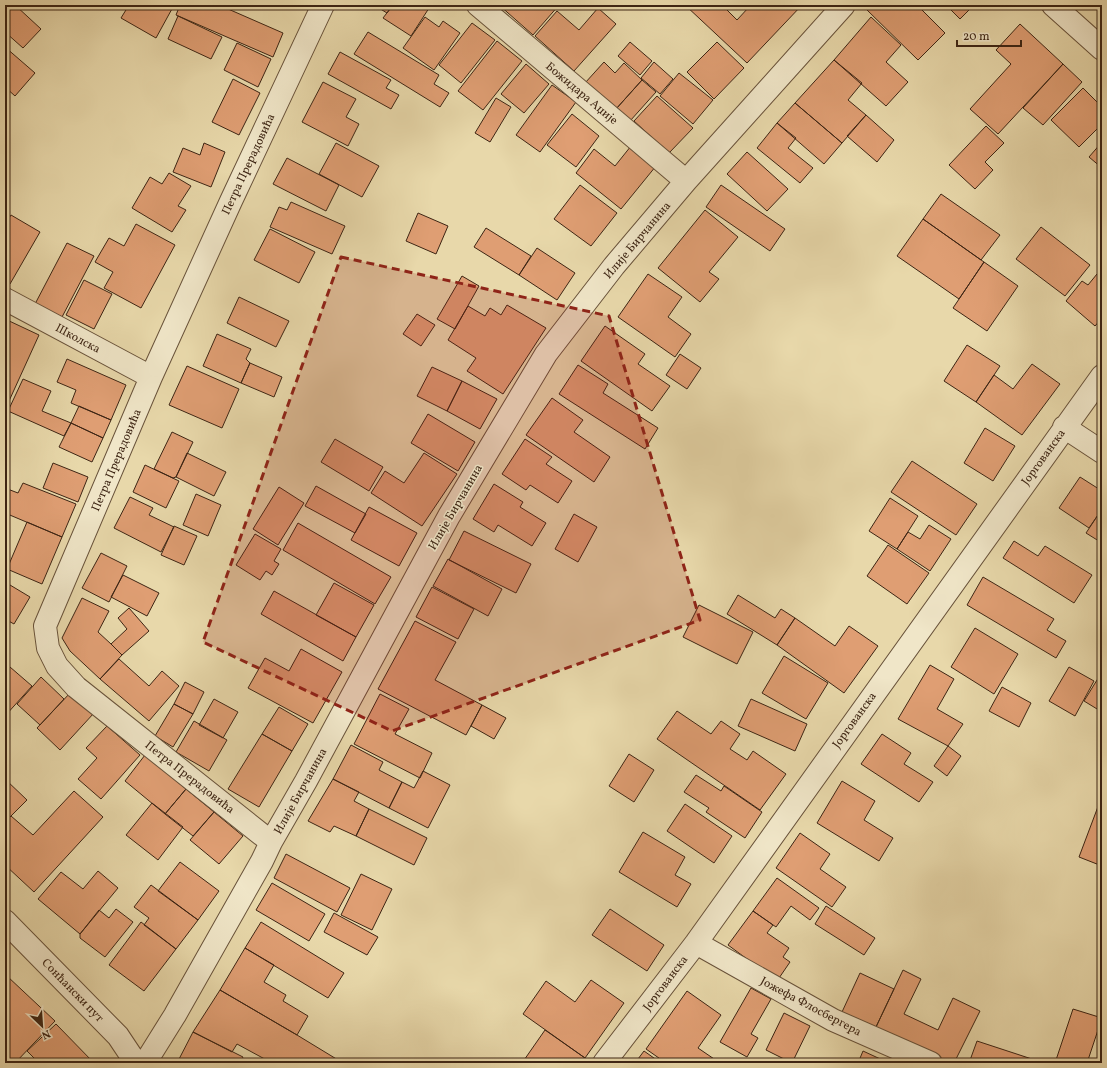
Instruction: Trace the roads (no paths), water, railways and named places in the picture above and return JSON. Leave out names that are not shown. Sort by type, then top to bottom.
[{"type":"street","name":"Петра Прерадовића","points":[[271,842],[76,687],[57,666],[48,648],[45,626],[151,377],[231,201],[323,5]]},
{"type":"street","name":"Божидара Аџије","points":[[478,5],[686,181]]},
{"type":"street","name":"Илије Бирчанина","points":[[145,1063],[182,1002],[262,861],[449,516],[546,354],[614,266],[686,181],[844,5]]},
{"type":"street","points":[[1053,5],[1102,49]]},
{"type":"street","name":"Школска","points":[[5,299],[151,377]]},
{"type":"street","name":"Јоргованска","points":[[604,1063],[696,943],[1064,427],[1102,376]]},
{"type":"street","points":[[1064,427],[1102,452]]},
{"type":"street","name":"Сонћански пут","points":[[5,921],[118,1036],[136,1063]]},
{"type":"street","name":"Јожефа Флосбергера","points":[[696,943],[832,1020],[931,1063]]}]
